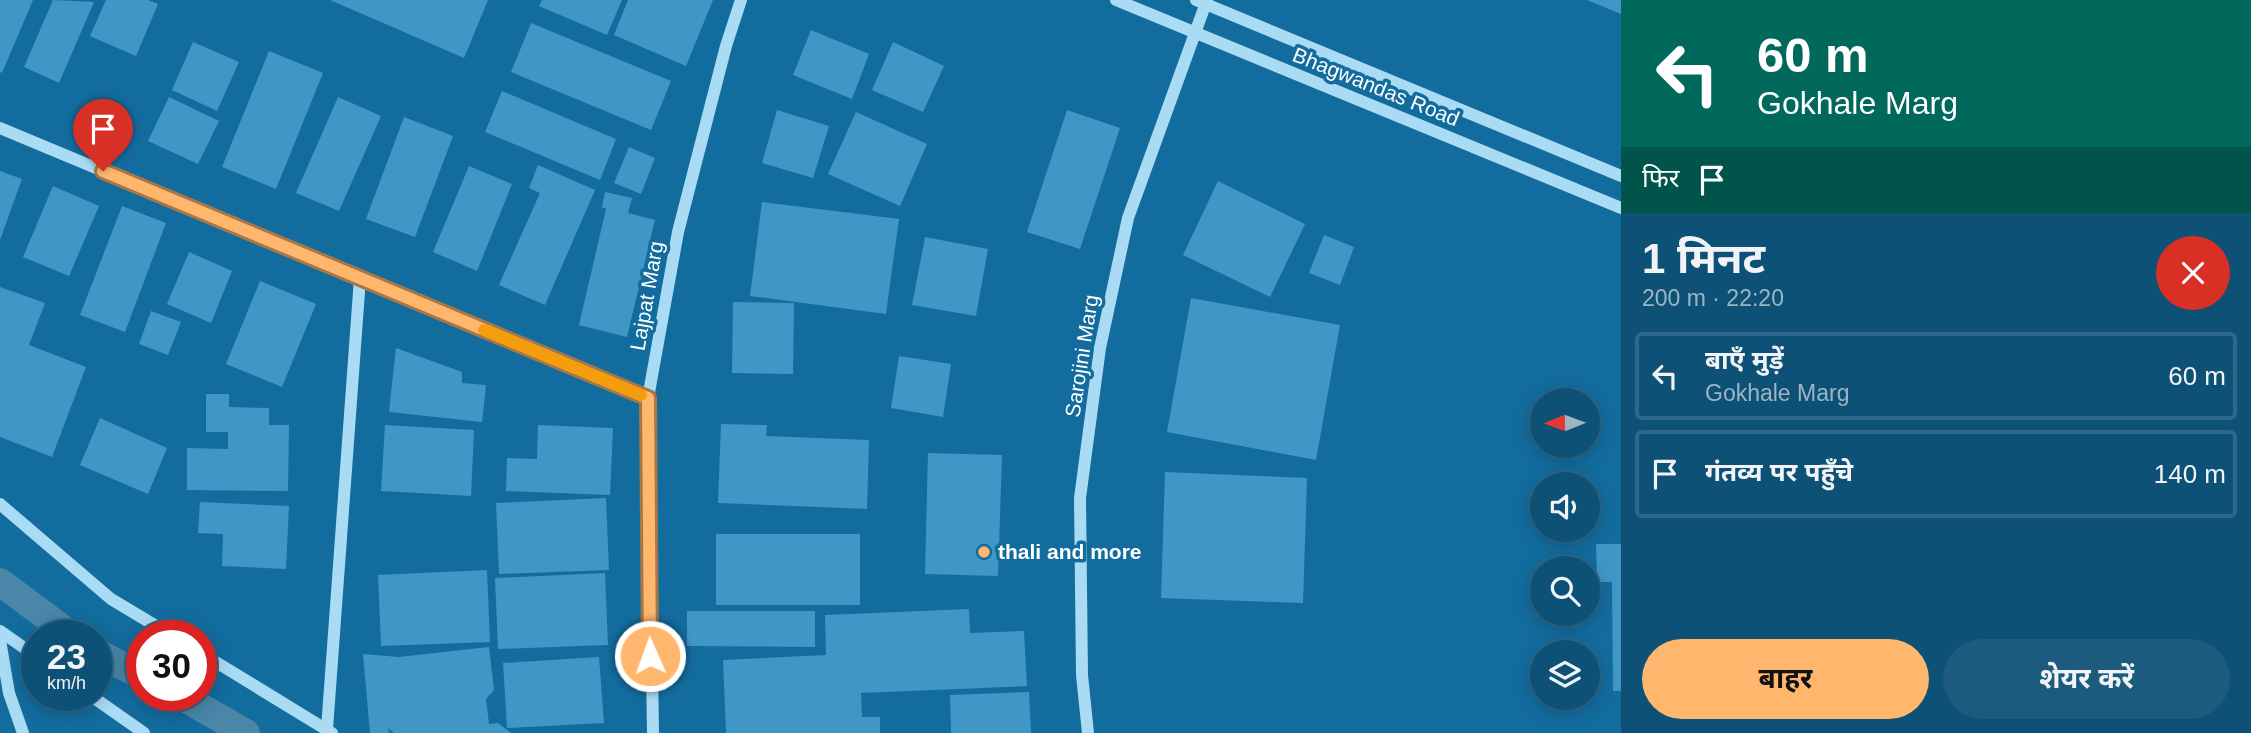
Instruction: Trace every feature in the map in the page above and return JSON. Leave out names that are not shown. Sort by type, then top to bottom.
[{"type":"street","name":"Lajpat Marg","points":[[653,733],[648,398],[678,232],[726,46],[741,0]]},
{"type":"street","name":"Bhagwandas Road","points":[[1116,0],[1621,208]]},
{"type":"street","name":"Bhagwandas Road","points":[[1203,1],[1621,176]]},
{"type":"street","name":"Sarojini Marg","points":[[1088,733],[1082,675],[1080,498],[1100,348],[1128,218],[1194,34],[1203,1]]},
{"type":"street","points":[[0,128],[648,398]]},
{"type":"street","points":[[217,663],[330,731],[360,278]]},
{"type":"street","points":[[0,504],[111,599],[146,620]]},
{"type":"street","points":[[0,631],[21,646]]},
{"type":"street","points":[[0,640],[9,693],[23,733]]},
{"type":"street","points":[[112,710],[144,733]]},
{"type":"building","points":[[0,0],[33,0],[2,73],[0,72]]},
{"type":"building","points":[[53,0],[94,2],[59,83],[24,67]]},
{"type":"building","points":[[106,0],[148,0],[158,4],[136,56],[90,36]]},
{"type":"building","points":[[330,0],[488,0],[464,58]]},
{"type":"building","points":[[542,0],[622,0],[607,35],[539,6]]},
{"type":"building","points":[[628,0],[713,0],[686,66],[614,35]]},
{"type":"building","points":[[1587,0],[1621,0],[1621,14]]},
{"type":"building","points":[[531,23],[671,81],[651,130],[511,72]]},
{"type":"building","points":[[811,30],[869,54],[852,99],[793,75]]},
{"type":"building","points":[[193,42],[239,62],[217,111],[172,90]]},
{"type":"building","points":[[893,42],[944,66],[923,112],[872,90]]},
{"type":"building","points":[[269,51],[323,73],[276,189],[222,167]]},
{"type":"building","points":[[502,91],[616,139],[600,180],[485,132]]},
{"type":"building","points":[[169,97],[219,121],[198,164],[148,141]]},
{"type":"building","points":[[338,97],[381,116],[339,211],[296,193]]},
{"type":"building","points":[[777,110],[829,126],[813,178],[762,163]]},
{"type":"building","points":[[1067,110],[1120,128],[1080,249],[1027,232]]},
{"type":"building","points":[[856,112],[927,144],[900,206],[828,174]]},
{"type":"building","points":[[404,117],[453,136],[415,237],[366,219]]},
{"type":"building","points":[[629,147],[655,158],[641,194],[614,183]]},
{"type":"building","points":[[538,165],[595,190],[545,305],[499,285],[540,193],[529,188]]},
{"type":"building","points":[[469,166],[512,184],[477,271],[433,252]]},
{"type":"building","points":[[0,171],[22,179],[0,240]]},
{"type":"building","points":[[1218,181],[1305,224],[1270,297],[1183,255]]},
{"type":"building","points":[[53,186],[99,206],[69,276],[23,257]]},
{"type":"building","points":[[605,192],[632,198],[628,213],[655,220],[627,337],[579,325],[606,209],[602,207]]},
{"type":"building","points":[[762,202],[899,219],[886,314],[750,296]]},
{"type":"building","points":[[122,206],[166,223],[125,332],[80,315]]},
{"type":"building","points":[[1324,235],[1354,247],[1340,285],[1309,273]]},
{"type":"building","points":[[925,237],[988,249],[976,316],[912,305]]},
{"type":"building","points":[[189,252],[232,271],[211,323],[167,304]]},
{"type":"building","points":[[260,281],[316,304],[282,387],[226,364]]},
{"type":"building","points":[[0,287],[45,303],[29,345],[86,367],[52,457],[0,437]]},
{"type":"building","points":[[1191,298],[1340,325],[1316,460],[1167,432]]},
{"type":"building","points":[[733,302],[794,303],[793,374],[732,373]]},
{"type":"building","points":[[151,311],[181,322],[168,355],[139,344]]},
{"type":"building","points":[[396,348],[462,372],[462,383],[486,385],[482,422],[389,412]]},
{"type":"building","points":[[899,356],[951,364],[943,417],[891,408]]},
{"type":"building","points":[[206,394],[229,394],[229,407],[269,408],[269,425],[289,425],[288,491],[187,490],[187,448],[228,449],[228,432],[206,432]]},
{"type":"building","points":[[100,418],[167,448],[148,494],[80,465]]},
{"type":"building","points":[[721,424],[767,425],[766,436],[869,440],[867,509],[718,503]]},
{"type":"building","points":[[385,425],[474,430],[471,496],[381,491]]},
{"type":"building","points":[[538,425],[613,428],[610,495],[506,491],[507,458],[537,459]]},
{"type":"building","points":[[928,453],[1002,455],[998,576],[925,574]]},
{"type":"building","points":[[1165,472],[1307,478],[1303,603],[1161,598]]},
{"type":"building","points":[[606,498],[609,570],[499,574],[496,503]]},
{"type":"building","points":[[200,502],[289,506],[286,569],[222,566],[223,534],[198,533]]},
{"type":"building","points":[[716,534],[860,534],[860,605],[716,605]]},
{"type":"building","points":[[1596,544],[1621,544],[1621,691],[1613,691],[1612,582],[1600,582],[1600,556],[1596,556]]},
{"type":"building","points":[[487,570],[490,642],[381,646],[378,575]]},
{"type":"building","points":[[605,573],[608,645],[498,649],[495,578]]},
{"type":"building","points":[[969,609],[970,633],[1024,631],[1027,686],[861,693],[862,717],[880,717],[880,733],[726,733],[723,660],[826,655],[825,615]]},
{"type":"building","points":[[687,611],[815,611],[815,647],[687,646]]},
{"type":"building","points":[[489,647],[494,690],[486,699],[489,724],[498,723],[511,733],[394,733],[388,728],[389,733],[370,733],[363,654],[399,657]]},
{"type":"building","points":[[599,657],[604,723],[507,728],[503,663]]},
{"type":"building","points":[[1029,692],[1031,733],[951,733],[950,695]]},
{"type":"waterway","points":[[0,582],[51,620]]},
{"type":"waterway","points":[[112,660],[126,668]]},
{"type":"waterway","points":[[207,711],[246,733]]},
{"type":"slow traffic","points":[[484,330],[641,395]]},
{"type":"place","name":"thali and more","points":[[984,552]]},
{"type":"route","points":[[103,171],[648,398],[650,656]]}]
